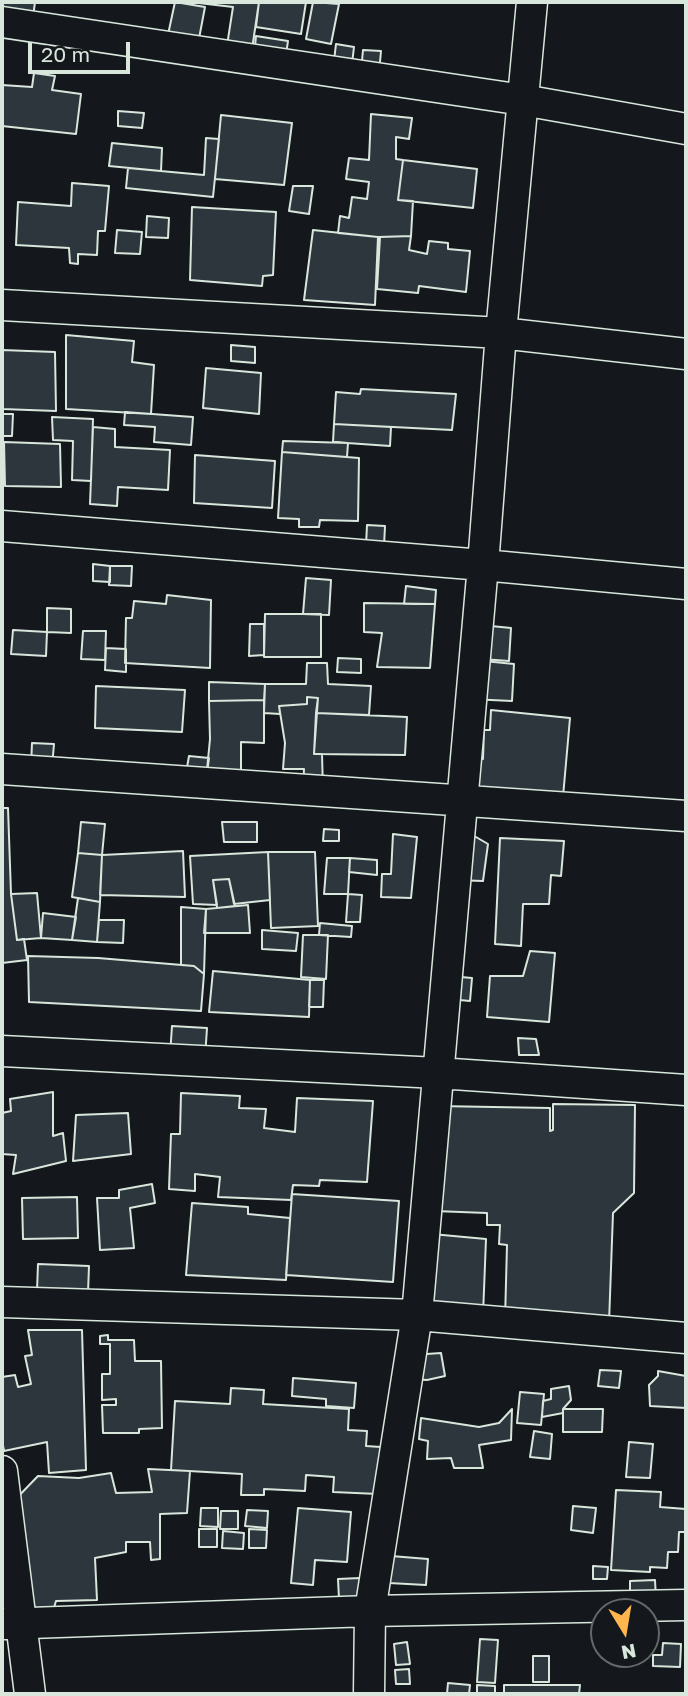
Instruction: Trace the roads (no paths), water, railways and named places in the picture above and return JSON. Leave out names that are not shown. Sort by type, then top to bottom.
[{"type":"street","points":[[369,1694],[370,1611],[417,1315],[532,2]]},
{"type":"street","points":[[2,22],[523,100],[686,129]]},
{"type":"street","points":[[2,305],[501,333],[686,354]]},
{"type":"street","points":[[2,526],[686,584]]},
{"type":"street","points":[[2,769],[686,816]]},
{"type":"street","points":[[2,1051],[438,1073],[686,1090]]},
{"type":"street","points":[[2,1302],[417,1315],[686,1338]]},
{"type":"street","points":[[2,1471],[12,1624],[30,1694]]},
{"type":"street","points":[[12,1624],[370,1611],[686,1605]]}]
